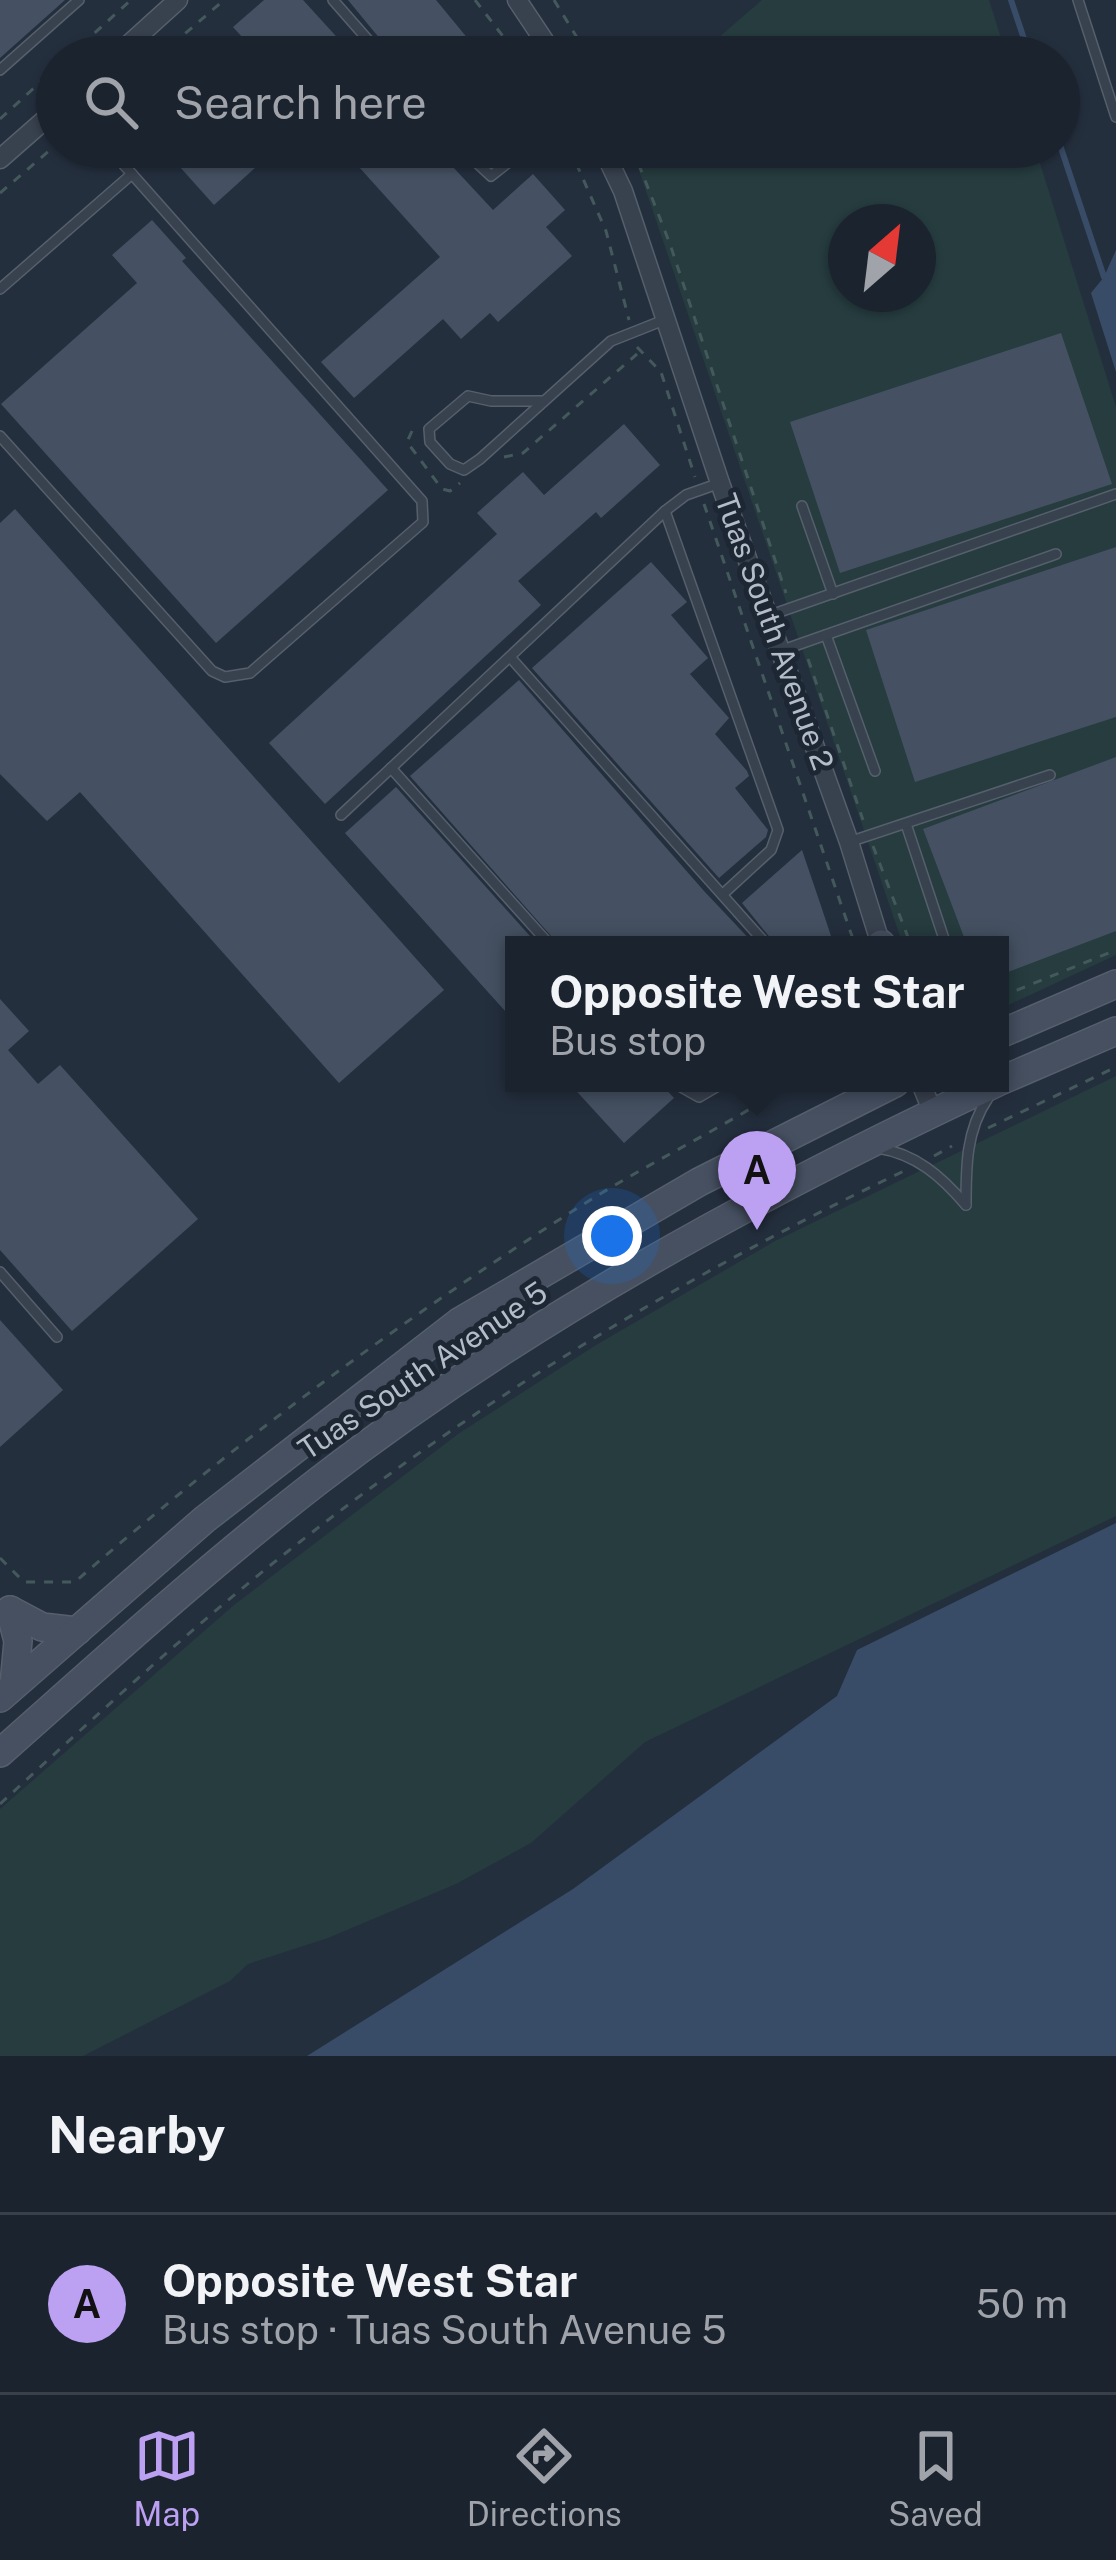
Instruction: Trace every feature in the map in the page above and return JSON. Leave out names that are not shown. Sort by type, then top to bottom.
[{"type":"street","points":[[517,0],[541,36]]},
{"type":"street","points":[[137,36],[174,1]]},
{"type":"street","points":[[0,160],[36,128]]},
{"type":"street","name":"Tuas South Avenue 2","points":[[612,168],[780,651],[859,839],[879,936]]},
{"type":"street","points":[[1009,1027],[1116,984]]},
{"type":"street","name":"Tuas South Avenue 5","points":[[1009,1077],[1116,1031]]},
{"type":"street","points":[[818,1121],[845,1092]]},
{"type":"street","name":"Tuas South Avenue 5","points":[[7,1692],[205,1519],[459,1322],[698,1182],[877,1092]]},
{"type":"street","points":[[925,1092],[933,1113]]},
{"type":"street","name":"Tuas South Avenue 5","points":[[0,1753],[180,1592],[319,1480],[487,1363],[662,1253],[977,1092]]},
{"type":"street","points":[[5,1604],[42,1627],[77,1631]]},
{"type":"street","points":[[5,1604],[18,1641],[7,1692]]},
{"type":"lane","points":[[36,36],[79,0]]},
{"type":"lane","points":[[333,0],[364,36]]},
{"type":"lane","points":[[1078,0],[1116,117]]},
{"type":"lane","points":[[1,66],[36,36]]},
{"type":"lane","points":[[0,436],[212,671],[225,677],[250,673],[423,523],[422,501],[127,168]]},
{"type":"lane","points":[[0,289],[132,174]]},
{"type":"lane","points":[[544,401],[468,396],[429,429],[430,442],[450,464],[464,470],[544,401],[610,340],[666,320]]},
{"type":"lane","points":[[341,815],[665,511],[686,495],[720,483]]},
{"type":"lane","points":[[768,616],[1116,494]]},
{"type":"lane","points":[[802,506],[833,593]]},
{"type":"lane","points":[[665,511],[778,830],[771,850],[722,894]]},
{"type":"lane","points":[[780,651],[1056,554]]},
{"type":"lane","points":[[826,635],[875,771]]},
{"type":"lane","points":[[510,657],[759,936]]},
{"type":"lane","points":[[391,768],[542,936]]},
{"type":"lane","points":[[859,839],[1050,775]]},
{"type":"lane","points":[[906,824],[943,936]]},
{"type":"lane","points":[[865,1146],[893,1150],[921,1163],[966,1205],[971,1136],[992,1092]]},
{"type":"lane","points":[[0,1272],[57,1337]]},
{"type":"path","points":[[91,36],[131,0]]},
{"type":"path","points":[[182,36],[224,0]]},
{"type":"path","points":[[475,0],[503,36]]},
{"type":"path","points":[[554,0],[576,36]]},
{"type":"path","points":[[0,119],[36,86]]},
{"type":"path","points":[[0,193],[36,162]]},
{"type":"path","points":[[578,168],[606,231],[639,353],[661,372],[852,936]]},
{"type":"path","points":[[640,168],[791,608]]},
{"type":"path","points":[[803,643],[859,839],[907,936]]},
{"type":"path","points":[[1009,993],[1116,950]]},
{"type":"path","points":[[0,1804],[213,1612],[304,1538],[454,1429],[621,1321],[740,1252],[1116,1067]]},
{"type":"path","points":[[0,1558],[24,1582],[54,1585]]},
{"type":"green space","points":[[762,0],[989,0],[1000,36],[720,36]]},
{"type":"green space","points":[[638,168],[1042,168],[1116,407],[1116,955],[1009,1005],[1009,936],[900,936]]},
{"type":"green space","points":[[1116,1076],[1116,1516],[645,1742],[531,1843],[456,1884],[328,1938],[248,1964],[230,1981],[83,2056],[0,2056],[0,1809],[234,1605],[458,1434],[596,1345],[775,1241]]},
{"type":"water","points":[[1116,250],[1116,372],[1091,293]]},
{"type":"water","points":[[1116,1523],[1116,2056],[307,2056],[573,1889],[837,1696],[857,1650]]},
{"type":"building","points":[[0,0],[65,0],[0,58]]},
{"type":"building","points":[[264,0],[303,0],[336,36],[241,36],[233,27]]},
{"type":"building","points":[[348,0],[436,0],[466,36],[378,36]]},
{"type":"building","points":[[181,168],[255,168],[214,205]]},
{"type":"building","points":[[360,168],[454,168],[493,210],[533,174],[565,210],[546,227],[572,256],[498,322],[490,313],[461,339],[443,319],[354,398],[321,362],[440,257]]},
{"type":"building","points":[[152,220],[186,258],[182,261],[388,490],[216,643],[1,404],[137,283],[112,255]]},
{"type":"building","points":[[1061,333],[1112,484],[840,573],[790,422]]},
{"type":"building","points":[[624,424],[660,465],[601,518],[596,512],[518,581],[541,605],[325,804],[269,743],[497,534],[477,513],[523,472],[544,495]]},
{"type":"building","points":[[15,509],[444,990],[339,1083],[80,792],[47,821],[0,774],[0,523]]},
{"type":"building","points":[[1116,547],[1116,717],[915,782],[866,630]]},
{"type":"building","points":[[651,562],[687,602],[671,615],[708,658],[690,674],[729,718],[715,734],[747,771],[749,776],[735,788],[768,830],[766,837],[719,878],[532,668]]},
{"type":"building","points":[[519,680],[746,936],[551,936],[410,776]]},
{"type":"building","points":[[1116,757],[1116,931],[1009,972],[1009,936],[964,936],[923,829]]},
{"type":"building","points":[[396,787],[530,936],[505,936],[505,1011],[345,833]]},
{"type":"building","points":[[802,850],[831,936],[769,936],[742,903]]},
{"type":"building","points":[[0,999],[29,1031],[8,1050],[38,1084],[60,1065],[198,1219],[72,1331],[0,1250]]},
{"type":"building","points":[[577,1092],[668,1092],[674,1098],[624,1143]]},
{"type":"building","points":[[0,1320],[63,1390],[0,1447]]},
{"type":"waterway","points":[[1011,0],[1023,36]]},
{"type":"waterway","points":[[1068,168],[1104,277]]},
{"type":"place","name":"Opposite West Star","points":[[757,1230]]}]
